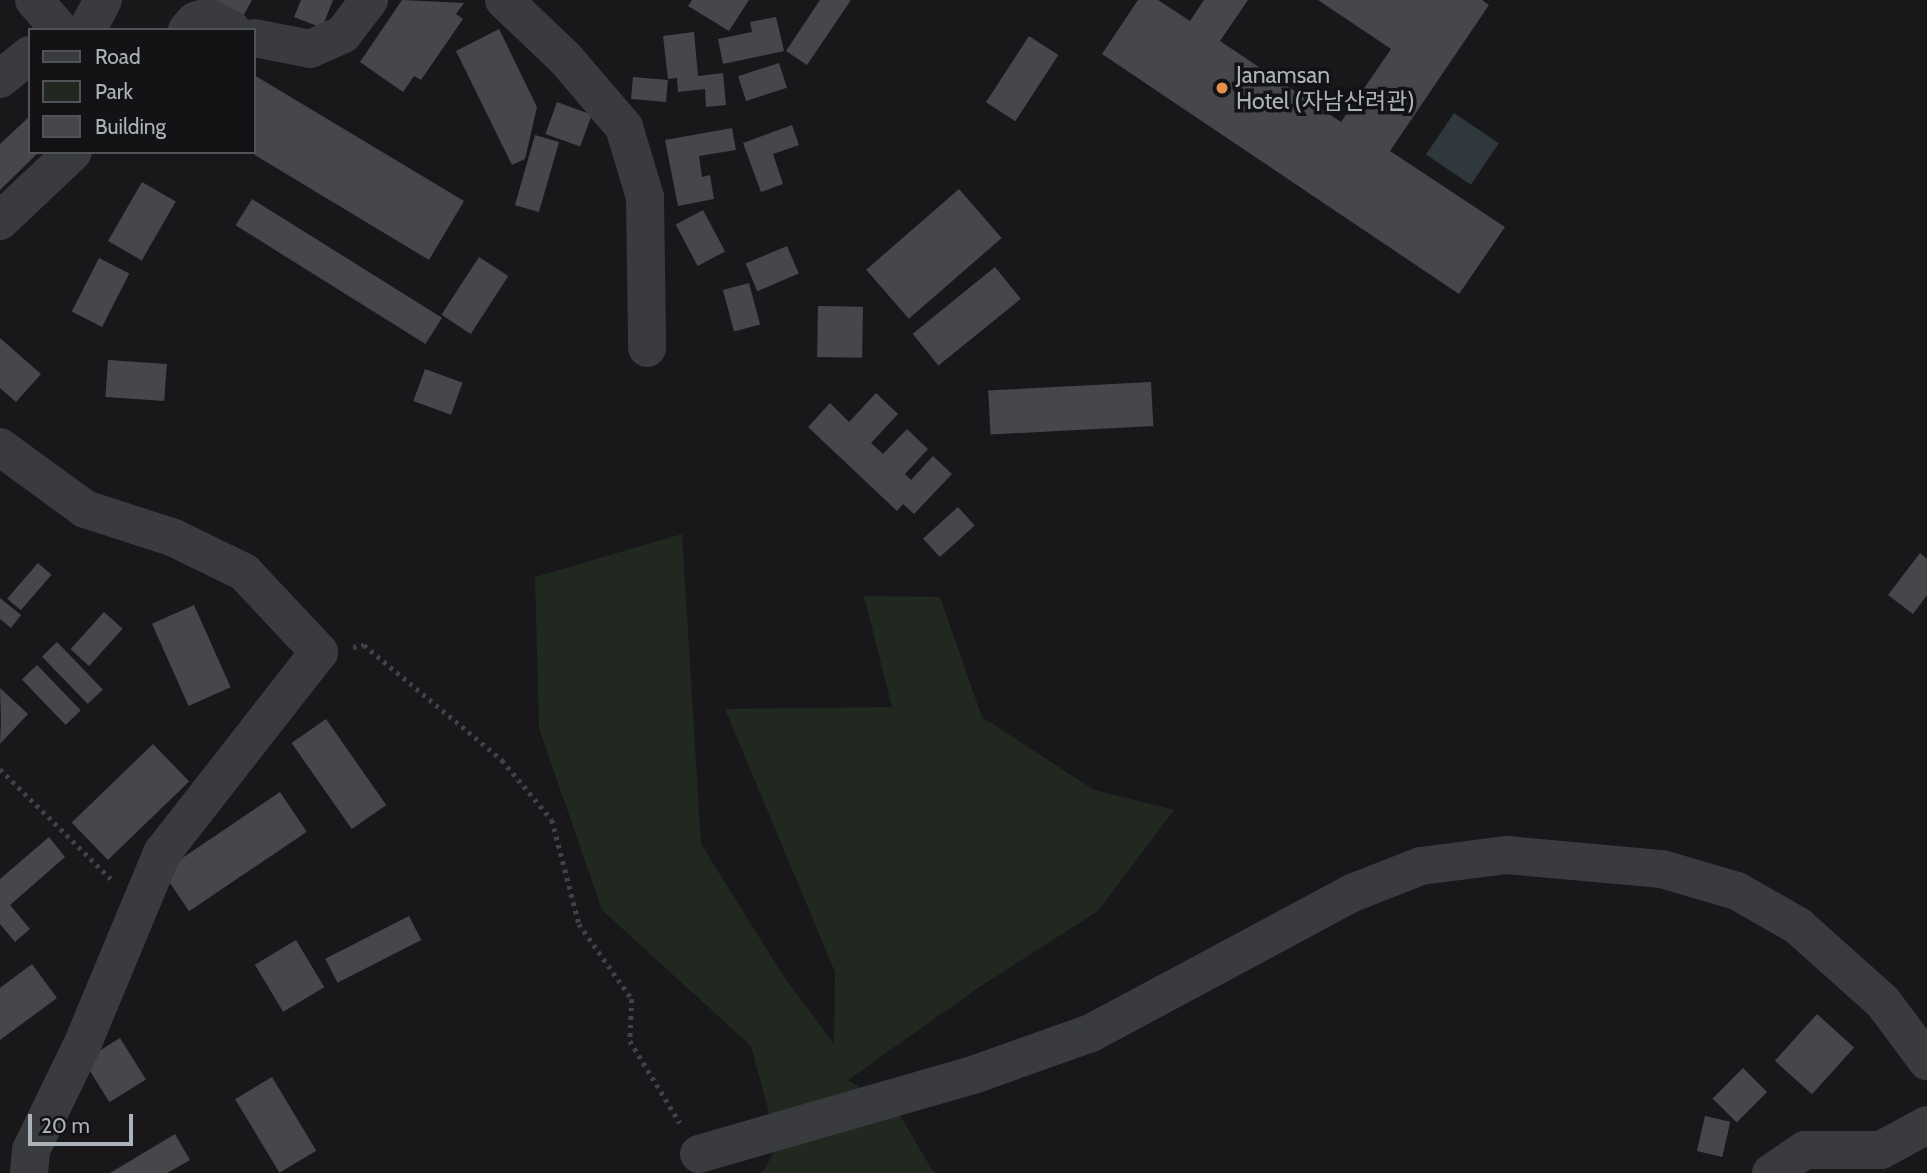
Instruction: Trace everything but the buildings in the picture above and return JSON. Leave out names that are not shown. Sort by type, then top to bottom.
[{"type":"street","points":[[34,0],[58,28]]},
{"type":"street","points":[[88,28],[103,0]]},
{"type":"street","points":[[256,38],[310,49],[343,34],[369,0]]},
{"type":"street","points":[[504,0],[565,58],[624,127],[645,197],[647,348]]},
{"type":"street","points":[[189,28],[195,21],[208,18],[228,28]]},
{"type":"street","points":[[0,79],[28,57]]},
{"type":"street","points":[[0,221],[71,154]]},
{"type":"street","points":[[0,447],[85,509],[174,538],[244,572],[319,652],[162,853],[83,1043],[31,1150],[29,1173]]},
{"type":"street","points":[[699,1154],[973,1075],[1091,1033],[1353,893],[1421,866],[1507,855],[1662,869],[1737,891],[1808,934],[1883,1002],[1927,1061]]},
{"type":"street","points":[[1771,1173],[1805,1150],[1881,1150],[1927,1125]]},
{"type":"path","points":[[319,652],[364,645],[502,760],[552,820],[579,924],[632,999],[630,1041],[699,1154]]},
{"type":"path","points":[[0,769],[139,906]]},
{"type":"green space","points":[[682,534],[701,844],[784,977],[834,1044],[835,972],[725,709],[892,707],[864,596],[940,597],[982,717],[1094,790],[1174,810],[1098,911],[978,988],[848,1080],[898,1112],[934,1173],[762,1173],[778,1146],[751,1046],[602,910],[539,728],[535,577]]},
{"type":"shaded area","points":[[1454,113],[1499,143],[1471,185],[1426,154]]},
{"type":"place","name":"Janamsan Hotel (자남산려관)","points":[[1222,88]]}]
